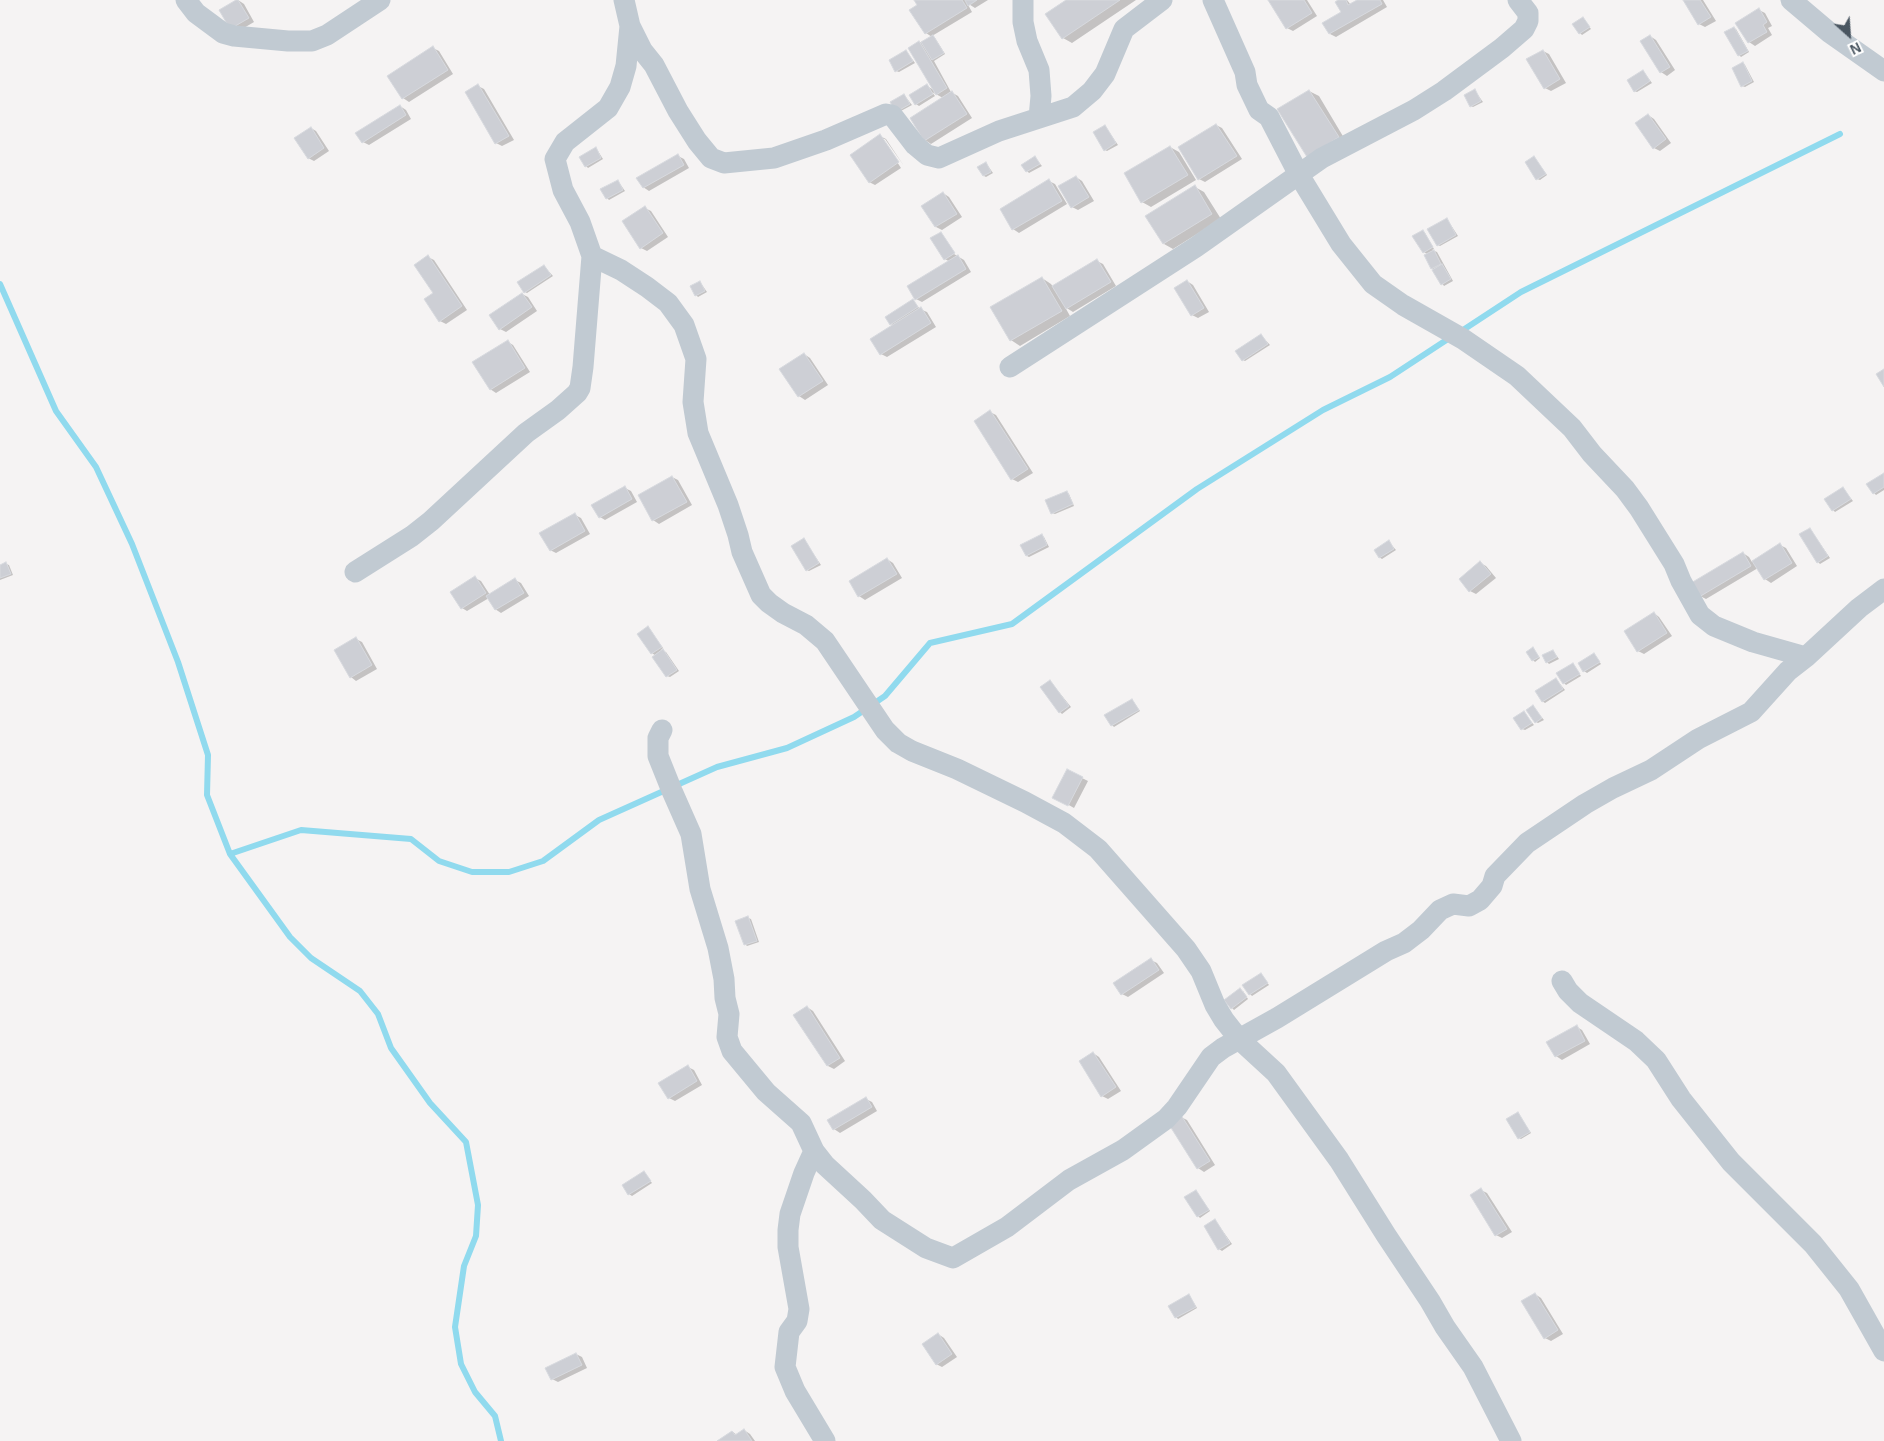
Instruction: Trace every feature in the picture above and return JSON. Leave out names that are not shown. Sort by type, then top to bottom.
[{"type":"street","points":[[186,0],[196,13],[223,33],[234,36],[288,41],[312,41],[327,35],[380,0]]},
{"type":"street","points":[[624,0],[630,26],[642,50],[654,65],[678,111],[697,141],[711,158],[724,163],[774,158],[826,140],[886,114],[892,115],[915,145],[927,155],[939,158],[999,131],[1073,106],[1092,91],[1105,74],[1124,29],[1162,0]]},
{"type":"street","points":[[1023,0],[1023,22],[1027,41],[1039,70],[1041,96],[1039,118]]},
{"type":"street","points":[[1213,0],[1245,72],[1247,85],[1259,110],[1269,117],[1299,175],[1341,244],[1373,284],[1403,305],[1463,339],[1517,376],[1572,428],[1592,454],[1632,499],[1674,564],[1700,615],[1714,626],[1753,642],[1806,657]]},
{"type":"street","points":[[1010,367],[1196,247],[1322,158],[1414,110],[1444,91],[1502,48],[1524,29],[1528,22],[1528,13],[1518,0]]},
{"type":"street","points":[[1791,0],[1830,33],[1884,71]]},
{"type":"street","points":[[355,572],[412,536],[431,521],[526,433],[558,410],[580,388],[592,256],[580,222],[563,190],[555,159],[565,142],[608,108],[620,87],[626,66],[630,26]]},
{"type":"street","points":[[592,256],[621,270],[648,287],[668,303],[684,325],[696,359],[692,402],[698,433],[728,505],[742,552],[761,595],[783,613],[806,625],[825,642],[885,730],[898,743],[1025,802],[1064,823],[1098,849],[1186,949],[1201,971],[1215,1005],[1238,1039],[1276,1073],[1339,1160],[1445,1327],[1473,1367],[1511,1441]]},
{"type":"street","points":[[662,730],[658,738],[658,756],[691,834],[700,889],[718,948],[724,979],[725,998],[729,1014],[727,1036],[732,1051],[766,1092],[801,1123],[814,1151],[826,1165],[882,1220],[926,1248],[953,1258],[1008,1227],[1069,1180],[1123,1150],[1166,1119],[1177,1107],[1211,1057],[1377,956],[1404,942],[1422,930],[1440,910],[1453,904],[1469,906],[1480,900],[1492,886],[1495,876],[1527,843],[1585,804],[1651,770],[1698,739],[1751,712],[1788,671],[1859,608],[1884,590]]},
{"type":"street","points":[[1562,981],[1568,991],[1580,1003],[1636,1041],[1656,1060],[1681,1099],[1731,1162],[1813,1244],[1849,1289],[1884,1351]]},
{"type":"street","points":[[814,1151],[804,1173],[790,1214],[788,1247],[799,1308],[797,1321],[789,1332],[785,1368],[795,1391],[825,1441]]},
{"type":"building","points":[[238,0],[249,18],[230,29],[219,10]]},
{"type":"building","points":[[914,0],[962,0],[967,8],[925,34],[909,10],[917,5]]},
{"type":"building","points":[[965,0],[977,0],[968,6]]},
{"type":"building","points":[[1066,0],[1120,0],[1062,39],[1045,14]]},
{"type":"building","points":[[1268,0],[1304,0],[1312,13],[1286,29]]},
{"type":"building","points":[[1346,0],[1348,5],[1357,0],[1380,0],[1382,4],[1329,34],[1322,23],[1341,12],[1335,2]]},
{"type":"building","points":[[1683,0],[1700,0],[1711,17],[1698,25]]},
{"type":"building","points":[[1759,8],[1767,22],[1763,25],[1767,32],[1748,43],[1735,23]]},
{"type":"building","points":[[1583,17],[1590,27],[1579,34],[1572,24]]},
{"type":"building","points":[[1734,27],[1748,51],[1738,56],[1724,32]]},
{"type":"building","points":[[933,35],[944,53],[932,60],[921,42]]},
{"type":"building","points":[[1650,35],[1670,67],[1660,73],[1640,41]]},
{"type":"building","points":[[919,41],[947,88],[936,95],[908,48]]},
{"type":"building","points":[[433,46],[448,70],[402,99],[387,76]]},
{"type":"building","points":[[906,50],[913,61],[895,72],[889,60]]},
{"type":"building","points":[[1543,50],[1560,79],[1544,89],[1526,59]]},
{"type":"building","points":[[1743,62],[1752,81],[1741,87],[1732,68]]},
{"type":"building","points":[[1643,70],[1650,81],[1634,92],[1627,80]]},
{"type":"building","points":[[478,84],[509,136],[495,144],[465,92]]},
{"type":"building","points":[[927,84],[933,94],[915,105],[909,95]]},
{"type":"building","points":[[1475,89],[1481,101],[1470,107],[1464,95]]},
{"type":"building","points":[[1309,90],[1339,137],[1307,157],[1277,109]]},
{"type":"building","points":[[952,91],[967,114],[924,141],[910,118]]},
{"type":"building","points":[[904,94],[910,104],[896,112],[890,102]]},
{"type":"building","points":[[400,105],[406,115],[362,143],[355,133]]},
{"type":"building","points":[[1648,114],[1666,139],[1653,149],[1635,123]]},
{"type":"building","points":[[1216,124],[1237,156],[1198,180],[1178,147]]},
{"type":"building","points":[[1105,125],[1116,143],[1104,151],[1093,132]]},
{"type":"building","points":[[311,127],[324,148],[308,159],[294,138]]},
{"type":"building","points":[[880,134],[899,162],[869,183],[850,155]]},
{"type":"building","points":[[1170,146],[1188,175],[1141,203],[1124,173]]},
{"type":"building","points":[[596,147],[601,158],[585,167],[579,157]]},
{"type":"building","points":[[678,154],[684,165],[643,188],[636,178]]},
{"type":"building","points":[[1035,156],[1040,164],[1026,172],[1021,165]]},
{"type":"building","points":[[1534,156],[1546,174],[1536,180],[1525,162]]},
{"type":"building","points":[[986,162],[991,172],[983,176],[977,167]]},
{"type":"building","points":[[1076,176],[1089,197],[1071,208],[1058,186]]},
{"type":"building","points":[[1049,179],[1062,201],[1012,230],[1000,209]]},
{"type":"building","points":[[618,180],[623,190],[606,199],[600,189]]},
{"type":"building","points":[[1195,185],[1212,214],[1163,244],[1145,216]]},
{"type":"building","points":[[943,192],[957,214],[935,227],[921,206]]},
{"type":"building","points":[[645,206],[663,233],[640,249],[622,221]]},
{"type":"building","points":[[1447,218],[1456,235],[1437,246],[1427,229]]},
{"type":"building","points":[[1423,230],[1433,247],[1423,253],[1412,236]]},
{"type":"building","points":[[941,232],[955,253],[944,260],[930,238]]},
{"type":"building","points":[[1434,250],[1441,264],[1431,269],[1424,255]]},
{"type":"building","points":[[428,255],[462,306],[439,322],[424,299],[433,293],[414,265]]},
{"type":"building","points":[[958,255],[966,269],[915,300],[907,286]]},
{"type":"building","points":[[1097,259],[1111,282],[1066,309],[1052,286]]},
{"type":"building","points":[[1442,264],[1451,279],[1441,285],[1432,270]]},
{"type":"building","points":[[544,265],[551,275],[524,293],[517,282]]},
{"type":"building","points":[[1042,277],[1062,311],[1010,341],[990,307]]},
{"type":"building","points":[[1187,280],[1204,308],[1191,316],[1174,288]]},
{"type":"building","points":[[700,281],[705,291],[695,296],[690,286]]},
{"type":"building","points":[[522,293],[532,307],[499,330],[489,315]]},
{"type":"building","points":[[913,299],[918,307],[890,325],[885,317]]},
{"type":"building","points":[[921,307],[931,323],[880,355],[870,339]]},
{"type":"building","points":[[1261,334],[1268,344],[1242,361],[1235,351]]},
{"type":"building","points":[[508,340],[525,368],[490,390],[472,362]]},
{"type":"building","points":[[804,353],[823,381],[798,397],[779,369]]},
{"type":"building","points":[[1884,369],[1884,387],[1876,374]]},
{"type":"building","points":[[990,410],[1028,469],[1011,480],[974,421]]},
{"type":"building","points":[[1884,473],[1884,487],[1873,494],[1866,484]]},
{"type":"building","points":[[672,476],[687,502],[652,521],[638,495]]},
{"type":"building","points":[[625,486],[632,499],[599,518],[591,505]]},
{"type":"building","points":[[1843,487],[1851,499],[1832,511],[1824,499]]},
{"type":"building","points":[[1067,491],[1073,504],[1051,514],[1045,500]]},
{"type":"building","points":[[575,513],[585,531],[550,551],[539,533]]},
{"type":"building","points":[[1810,528],[1828,556],[1817,563],[1799,534]]},
{"type":"building","points":[[1042,534],[1047,545],[1026,556],[1020,545]]},
{"type":"building","points":[[804,538],[819,563],[806,571],[791,546]]},
{"type":"building","points":[[1389,540],[1394,549],[1379,558],[1374,550]]},
{"type":"building","points":[[1780,543],[1792,563],[1764,580],[1752,561]]},
{"type":"building","points":[[1743,552],[1751,566],[1699,597],[1691,583]]},
{"type":"building","points":[[887,558],[897,574],[858,597],[849,581]]},
{"type":"building","points":[[1480,561],[1491,574],[1469,592],[1459,579]]},
{"type":"building","points":[[6,562],[11,574],[0,578],[0,565]]},
{"type":"building","points":[[475,576],[486,593],[461,609],[450,592]]},
{"type":"building","points":[[515,578],[524,593],[495,610],[486,596]]},
{"type":"building","points":[[1654,612],[1667,633],[1637,652],[1624,631]]},
{"type":"building","points":[[648,626],[662,647],[651,654],[637,634]]},
{"type":"building","points":[[356,637],[372,665],[350,678],[334,650]]},
{"type":"building","points":[[1533,647],[1539,657],[1532,661],[1526,652]]},
{"type":"building","points":[[663,649],[677,670],[666,677],[652,657]]},
{"type":"building","points":[[1553,650],[1557,657],[1546,663],[1542,655]]},
{"type":"building","points":[[1594,653],[1600,662],[1583,672],[1578,663]]},
{"type":"building","points":[[1573,663],[1580,674],[1563,684],[1556,673]]},
{"type":"building","points":[[1556,678],[1563,689],[1542,702],[1535,691]]},
{"type":"building","points":[[1050,680],[1069,706],[1059,713],[1040,687]]},
{"type":"building","points":[[1132,699],[1139,710],[1111,726],[1104,715]]},
{"type":"building","points":[[1533,705],[1542,718],[1535,723],[1526,710]]},
{"type":"building","points":[[1524,711],[1532,723],[1521,730],[1513,718]]},
{"type":"building","points":[[1067,769],[1083,777],[1068,806],[1052,798]]},
{"type":"building","points":[[748,916],[757,941],[744,945],[735,921]]},
{"type":"building","points":[[1151,958],[1159,970],[1121,995],[1113,983]]},
{"type":"building","points":[[1261,973],[1268,983],[1249,995],[1242,985]]},
{"type":"building","points":[[1240,988],[1247,997],[1231,1009],[1224,1000]]},
{"type":"building","points":[[807,1006],[840,1058],[827,1066],[793,1015]]},
{"type":"building","points":[[1577,1025],[1585,1041],[1555,1057],[1546,1042]]},
{"type":"building","points":[[1093,1052],[1116,1087],[1101,1097],[1079,1061]]},
{"type":"building","points":[[688,1065],[697,1081],[668,1099],[658,1083]]},
{"type":"building","points":[[866,1097],[872,1107],[833,1130],[827,1120]]},
{"type":"building","points":[[1518,1112],[1530,1132],[1518,1139],[1506,1119]]},
{"type":"building","points":[[1181,1115],[1210,1161],[1197,1169],[1168,1123]]},
{"type":"building","points":[[644,1171],[651,1181],[628,1195],[622,1185]]},
{"type":"building","points":[[1481,1188],[1507,1229],[1495,1236],[1470,1195]]},
{"type":"building","points":[[1196,1190],[1209,1210],[1197,1217],[1184,1197]]},
{"type":"building","points":[[1215,1219],[1230,1243],[1218,1250],[1204,1226]]},
{"type":"building","points":[[1535,1293],[1558,1330],[1544,1339],[1521,1301]]},
{"type":"building","points":[[1189,1294],[1196,1307],[1175,1318],[1168,1306]]},
{"type":"building","points":[[938,1333],[952,1354],[936,1365],[922,1344]]},
{"type":"building","points":[[576,1353],[582,1365],[551,1380],[545,1368]]},
{"type":"building","points":[[744,1429],[752,1441],[717,1441],[732,1431],[735,1435]]},
{"type":"waterway","points":[[1460,332],[1521,292],[1840,134]]},
{"type":"waterway","points":[[0,284],[56,411],[96,467],[132,544],[178,662],[208,755],[207,795],[230,854],[290,937],[311,958],[360,991],[378,1014],[391,1048],[430,1103],[466,1142],[478,1205],[476,1236],[464,1266],[455,1327],[461,1364],[475,1392],[495,1416],[501,1441]]},
{"type":"waterway","points":[[230,854],[301,830],[411,839],[439,861],[472,872],[509,872],[543,861],[599,820],[717,767],[787,748],[854,717],[885,696],[930,643],[1012,624],[1197,489],[1323,410],[1390,377],[1451,337]]}]
